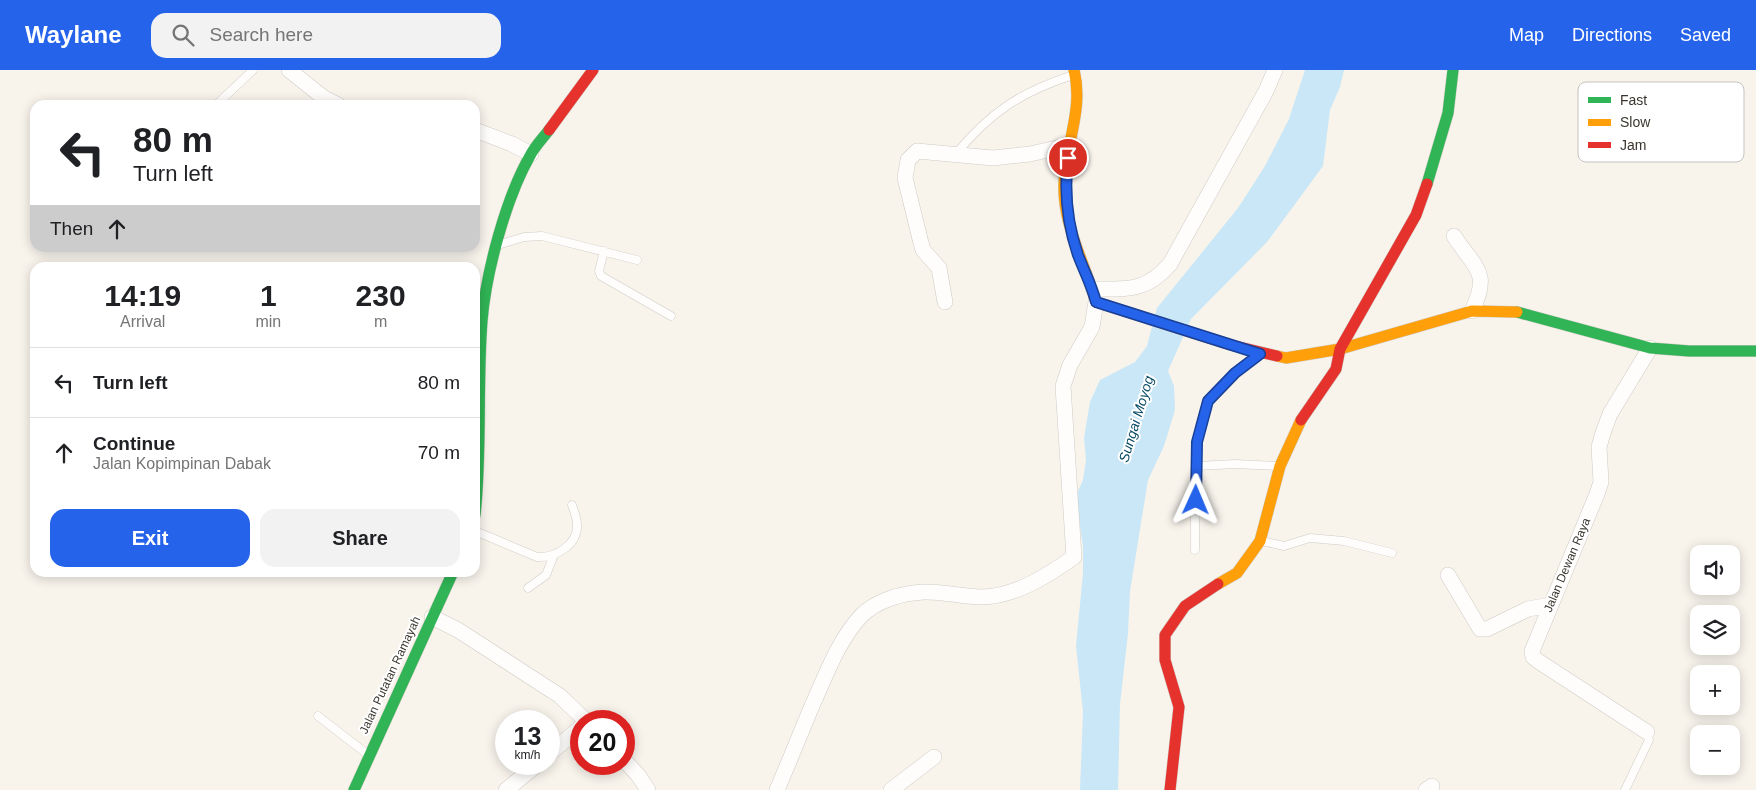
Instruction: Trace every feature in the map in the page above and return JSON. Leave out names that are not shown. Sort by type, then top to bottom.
[{"type":"street","points":[[289,70],[328,100]]},
{"type":"street","points":[[480,426],[482,321],[489,277],[510,202],[531,154],[593,70]]},
{"type":"street","points":[[1095,296],[1144,286],[1158,278],[1170,264],[1266,92],[1275,70]]},
{"type":"street","points":[[1170,790],[1179,708],[1165,660],[1166,635],[1185,606],[1198,596],[1238,573],[1260,541],[1280,466],[1299,424],[1336,369],[1340,349],[1416,215],[1442,137],[1448,113],[1453,70]]},
{"type":"street","points":[[777,790],[833,657],[847,633],[862,615],[881,602],[902,595],[924,592],[980,597],[996,596],[1039,579],[1074,557],[1063,386],[1070,365],[1092,327],[1095,296],[1078,254],[1069,223],[1064,185],[1078,93],[1075,72]]},
{"type":"street","points":[[480,132],[512,144],[531,154]]},
{"type":"street","points":[[945,302],[939,268],[923,250],[921,243],[905,178],[905,168],[908,160],[917,151],[993,158],[1030,154],[1070,145]]},
{"type":"street","points":[[1454,236],[1481,276],[1482,288],[1472,311]]},
{"type":"street","points":[[1095,296],[1120,310],[1231,346],[1260,354],[1286,358],[1340,349],[1472,311],[1492,308],[1507,310],[1650,348],[1712,352],[1756,351]]},
{"type":"street","name":"Jalan Dewan Raya","points":[[1647,732],[1533,657],[1532,651],[1601,482],[1599,447],[1610,414],[1650,348]]},
{"type":"street","points":[[1448,575],[1480,629],[1488,629],[1528,609],[1550,606]]},
{"type":"street","name":"Jalan Putatan Ramayah","points":[[354,790],[451,577]]},
{"type":"street","points":[[432,617],[458,630],[560,696],[575,710]]},
{"type":"street","points":[[560,745],[570,736]]},
{"type":"street","points":[[891,790],[934,757]]},
{"type":"street","points":[[635,772],[648,790]]},
{"type":"street","points":[[506,790],[524,775]]},
{"type":"lane","points":[[221,100],[253,70]]},
{"type":"lane","points":[[955,155],[972,134],[1008,103],[1029,90],[1075,72]]},
{"type":"lane","points":[[497,246],[524,237],[542,236],[637,260]]},
{"type":"lane","points":[[604,251],[599,270],[601,276],[671,316]]},
{"type":"lane","points":[[1195,550],[1197,442],[1208,401],[1235,373],[1260,354]]},
{"type":"lane","points":[[1197,466],[1235,464],[1280,466]]},
{"type":"lane","points":[[480,533],[537,557],[554,555],[571,542],[576,533],[577,525],[572,505]]},
{"type":"lane","points":[[1260,541],[1284,546],[1310,538],[1344,541],[1392,552]]},
{"type":"lane","points":[[528,588],[546,575],[554,555]]},
{"type":"lane","points":[[318,716],[369,756]]},
{"type":"lane","points":[[1624,790],[1649,740],[1647,732]]},
{"type":"water","name":"Sungai Moyog","points":[[1305,70],[1344,70],[1340,87],[1330,110],[1323,166],[1267,242],[1191,319],[1168,371],[1174,386],[1175,410],[1164,446],[1148,480],[1130,591],[1128,633],[1120,704],[1118,790],[1080,790],[1083,712],[1076,646],[1083,573],[1083,547],[1076,496],[1083,480],[1086,460],[1084,438],[1090,402],[1100,380],[1135,362],[1147,346],[1157,308],[1238,208],[1265,166],[1289,119]]},
{"type":"traffic: fast","points":[[1427,184],[1448,113],[1453,70]]},
{"type":"traffic: fast","points":[[480,386],[484,302],[499,235],[513,191],[522,172],[531,154],[549,130]]},
{"type":"traffic: fast","points":[[1517,312],[1650,348],[1689,351],[1756,351]]},
{"type":"traffic: fast","points":[[354,790],[451,577]]},
{"type":"traffic: slow","points":[[1074,70],[1077,99],[1065,170],[1065,199],[1070,228],[1094,296]]},
{"type":"traffic: slow","points":[[1277,356],[1286,358],[1340,349],[1472,311],[1517,312]]},
{"type":"traffic: slow","points":[[1218,584],[1237,573],[1260,541],[1280,466],[1301,420]]},
{"type":"traffic: jam","points":[[549,130],[593,70]]},
{"type":"traffic: jam","points":[[1301,420],[1336,369],[1340,349],[1416,215],[1427,184]]},
{"type":"traffic: jam","points":[[1094,296],[1096,302],[1231,345],[1277,356]]},
{"type":"traffic: jam","points":[[1170,790],[1179,707],[1165,660],[1165,635],[1185,606],[1218,584]]},
{"type":"route","points":[[1068,158],[1064,185],[1069,223],[1078,254],[1093,289],[1096,302],[1260,354],[1235,373],[1208,401],[1197,442],[1196,500]]}]
